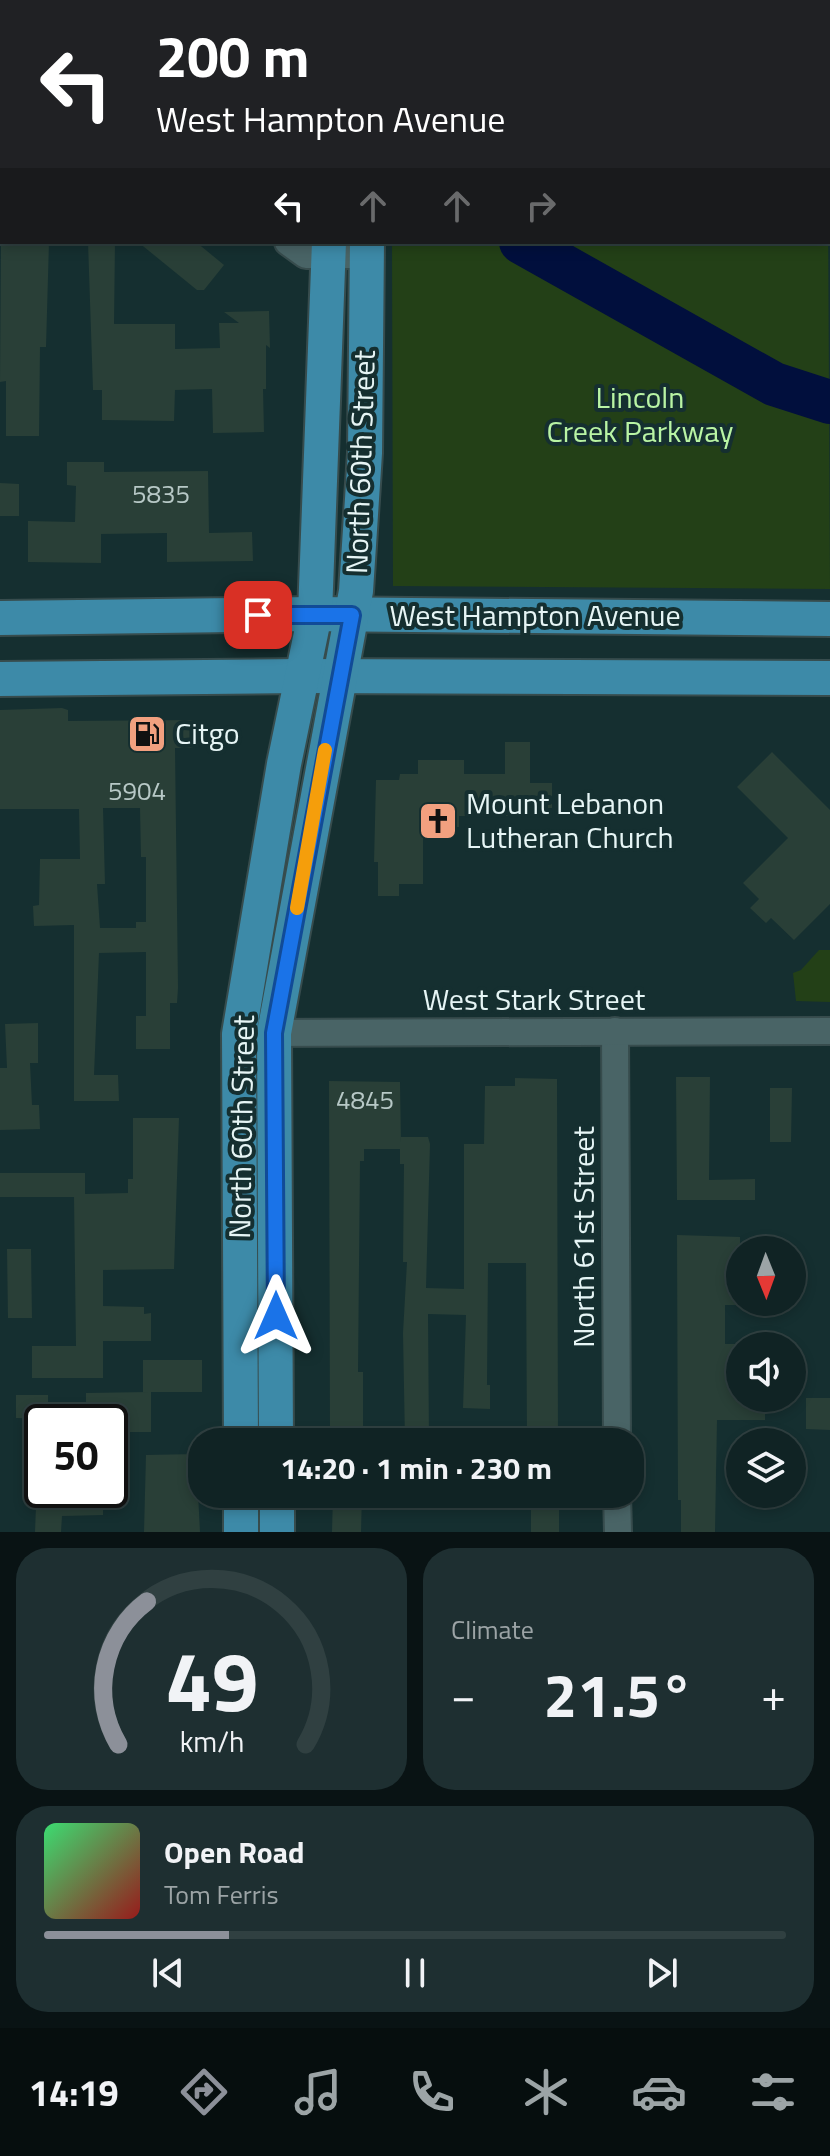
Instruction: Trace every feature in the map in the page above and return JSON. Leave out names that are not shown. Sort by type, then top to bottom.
[{"type":"main road","name":"North 60th Street","points":[[241,1428],[239,1034],[301,676],[315,614],[329,248]]},
{"type":"main road","name":"North 60th Street","points":[[276,1428],[274,1033],[338,676],[352,615],[365,453],[367,248]]},
{"type":"main road","name":"West Hampton Avenue","points":[[0,618],[315,614],[830,619]]},
{"type":"main road","name":"West Hampton Avenue","points":[[0,679],[301,676],[830,678]]},
{"type":"main road","points":[[241,1508],[241,1532]]},
{"type":"main road","points":[[277,1508],[277,1532]]},
{"type":"street","points":[[291,244],[306,255],[329,248],[367,248]]},
{"type":"street","name":"North 61st Street","points":[[615,1031],[617,1428]]},
{"type":"street","name":"West Stark Street","points":[[239,1034],[830,1031]]},
{"type":"street","points":[[617,1508],[618,1532]]},
{"type":"green space","name":"Lincoln Creek Parkway","points":[[392,244],[828,244],[830,589],[393,586]]},
{"type":"green space","points":[[819,950],[830,950],[830,1002],[796,1001],[793,973],[801,970]]},
{"type":"building","points":[[1,244],[49,244],[46,347],[40,347],[39,436],[6,436],[6,381],[0,382]]},
{"type":"building","points":[[88,244],[115,244],[114,324],[175,324],[175,349],[220,348],[219,323],[239,323],[224,312],[269,311],[270,348],[266,345],[266,389],[263,389],[264,432],[213,433],[212,389],[175,390],[174,421],[102,420],[102,390],[93,390]]},
{"type":"building","points":[[140,244],[198,244],[224,265],[204,290],[197,290]]},
{"type":"building","points":[[67,462],[104,462],[104,472],[208,471],[209,533],[252,532],[253,561],[167,562],[167,533],[101,534],[101,563],[28,562],[28,521],[75,522],[76,486],[67,485]]},
{"type":"building","points":[[0,483],[19,484],[19,516],[0,516]]},
{"type":"building","points":[[62,708],[68,710],[68,721],[195,720],[195,748],[175,748],[178,988],[177,1003],[170,1003],[170,1049],[136,1049],[136,1016],[146,1016],[146,952],[99,953],[94,1075],[118,1075],[119,1101],[74,1101],[74,925],[34,926],[33,906],[39,905],[40,859],[80,859],[79,809],[0,809],[0,710]],"holes":[[[103,808],[140,808],[141,857],[146,857],[146,922],[136,922],[136,928],[100,928],[97,884],[105,884]]]},
{"type":"building","name":"Mount Lebanon Lutheran Church","points":[[505,742],[530,742],[530,783],[552,783],[552,808],[530,808],[530,816],[459,816],[459,827],[423,827],[423,884],[399,884],[399,896],[378,896],[378,862],[374,862],[376,780],[399,780],[400,774],[418,774],[418,760],[464,760],[464,774],[505,774]]},
{"type":"building","points":[[772,752],[830,810],[830,904],[794,940],[771,918],[766,923],[750,908],[759,899],[743,883],[788,838],[737,787]]},
{"type":"building","points":[[38,1023],[38,1063],[30,1063],[32,1105],[39,1105],[40,1129],[0,1130],[0,1068],[7,1068],[5,1024]]},
{"type":"building","points":[[676,1077],[710,1077],[709,1180],[755,1179],[755,1200],[677,1200]]},
{"type":"building","points":[[515,1078],[557,1079],[558,1428],[527,1428],[526,1263],[488,1263],[487,1385],[490,1385],[490,1409],[463,1408],[466,1315],[428,1314],[429,1428],[405,1428],[403,1333],[407,1262],[403,1262],[404,1164],[400,1164],[400,1149],[364,1149],[364,1161],[360,1161],[358,1372],[363,1372],[363,1428],[330,1428],[329,1081],[400,1082],[401,1144],[401,1137],[428,1137],[426,1288],[464,1289],[464,1144],[484,1144],[485,1086],[515,1086]]},
{"type":"building","points":[[770,1088],[792,1088],[791,1142],[770,1142]]},
{"type":"building","points":[[133,1118],[179,1118],[174,1269],[103,1270],[103,1306],[144,1307],[144,1314],[151,1313],[151,1341],[103,1341],[103,1378],[32,1378],[32,1346],[76,1346],[74,1197],[0,1197],[0,1173],[85,1173],[85,1194],[128,1193],[128,1179],[133,1179]]},
{"type":"building","points":[[677,1235],[726,1237],[726,1412],[765,1412],[765,1420],[717,1420],[715,1532],[681,1532],[681,1500],[678,1500]]},
{"type":"building","points":[[7,1249],[31,1249],[32,1318],[8,1318]]},
{"type":"building","points":[[143,1360],[202,1360],[202,1392],[151,1392],[151,1432],[128,1432],[128,1404],[86,1404],[86,1393],[148,1392],[143,1392]]},
{"type":"building","points":[[16,1395],[48,1395],[48,1404],[24,1404],[24,1418],[16,1418]]},
{"type":"building","points":[[806,1398],[830,1398],[830,1430],[806,1429]]},
{"type":"building","points":[[188,1454],[188,1508],[199,1508],[200,1532],[144,1532],[146,1455]]},
{"type":"building","points":[[36,1508],[103,1508],[103,1515],[62,1516],[61,1532],[35,1532]]},
{"type":"building","points":[[333,1508],[362,1508],[361,1532],[332,1532]]},
{"type":"building","points":[[531,1508],[559,1508],[559,1532],[531,1532]]},
{"type":"waterway","points":[[525,244],[774,384],[830,402]]},
{"type":"slow traffic","points":[[297,908],[325,750]]},
{"type":"place","name":"Citgo","points":[[147,734]]},
{"type":"place","name":"Mount Lebanon Lutheran Church","points":[[438,821]]},
{"type":"route","points":[[258,615],[352,615],[338,676],[274,1033],[276,1316]]}]
